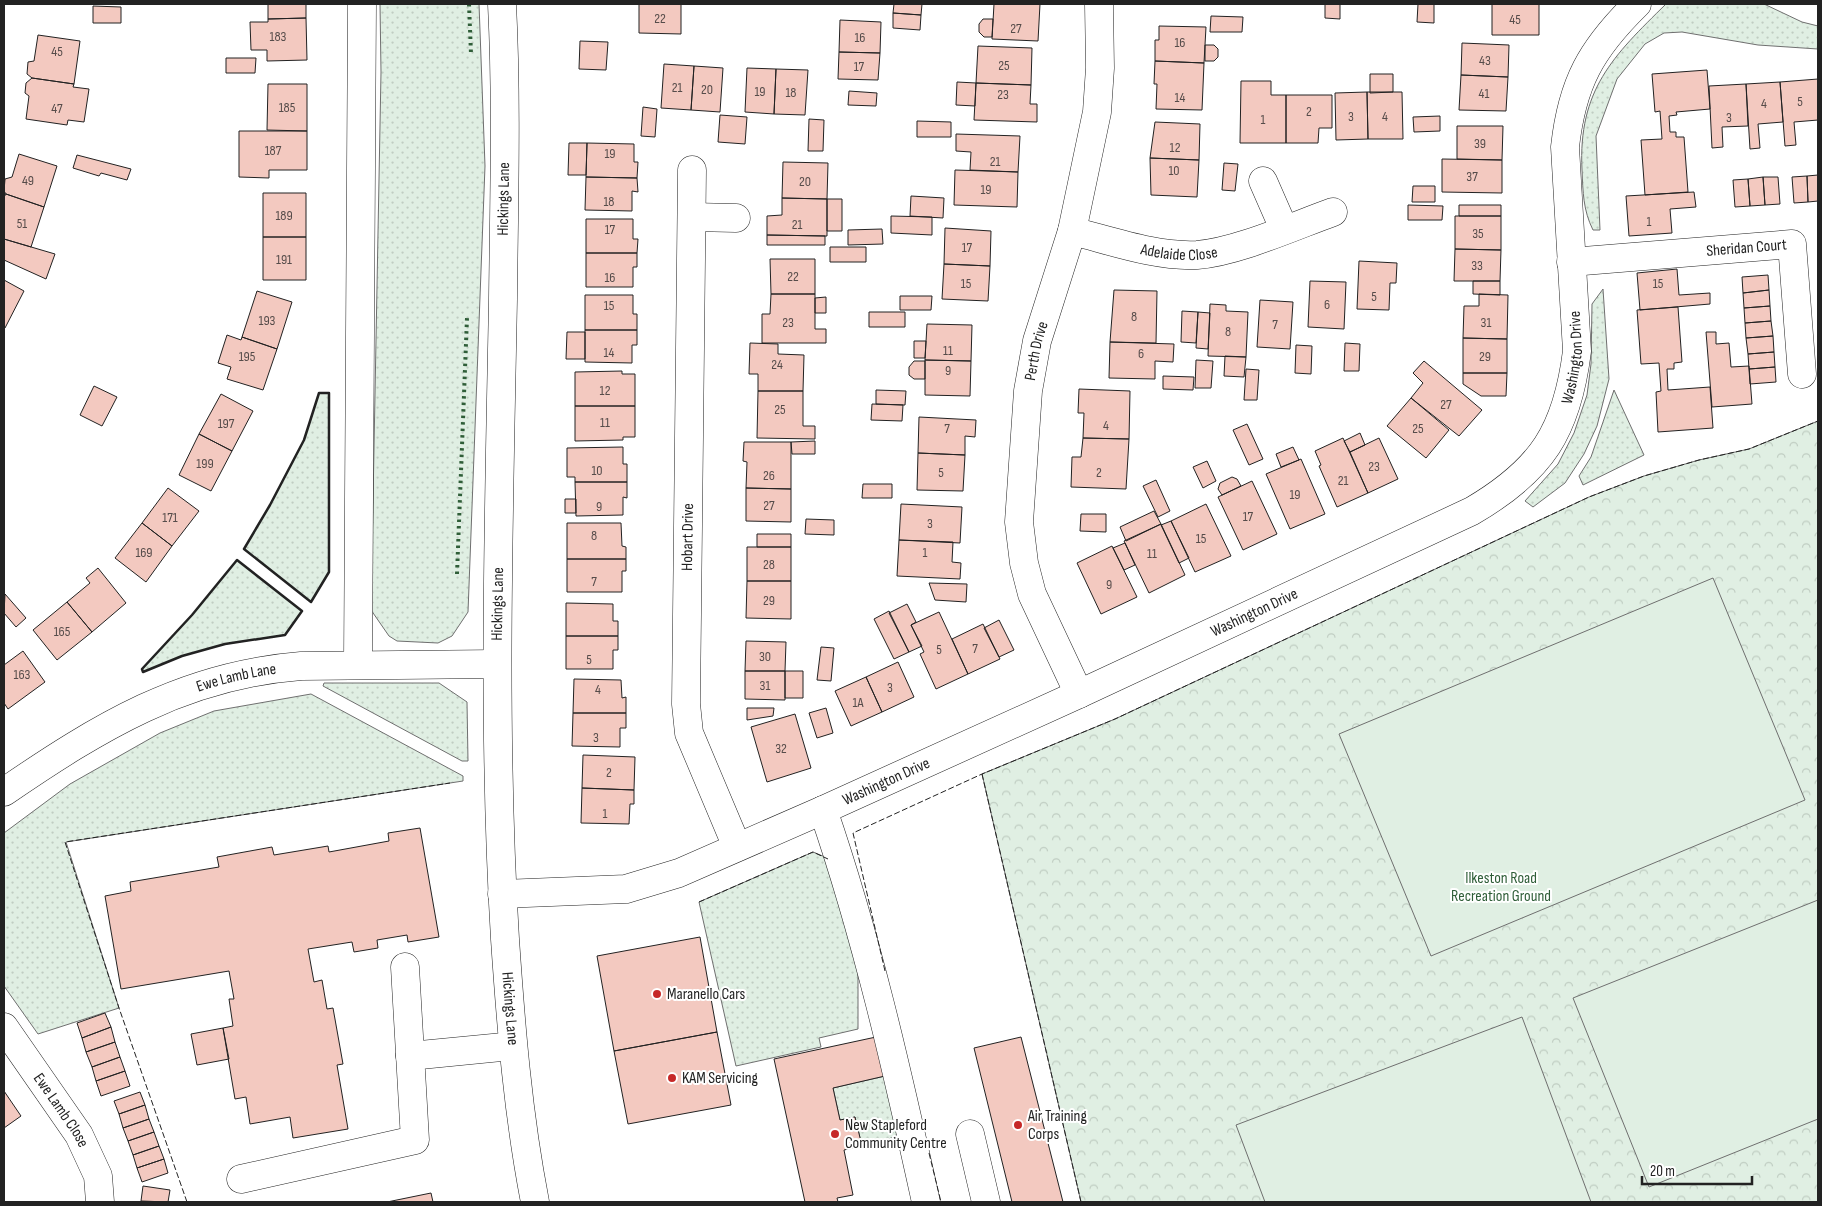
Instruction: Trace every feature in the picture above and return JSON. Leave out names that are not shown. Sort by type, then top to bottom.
[{"type":"street","points":[[358,664],[362,4]]},
{"type":"street","name":"Hickings Lane","points":[[502,4],[506,110],[496,664],[502,894],[512,1046],[535,1202]]},
{"type":"street","name":"Perth Drive","points":[[1079,694],[1032,594],[1024,563],[1019,522],[1028,391],[1037,340],[1072,231],[1097,112],[1100,68],[1099,4]]},
{"type":"street","name":"Washington Drive","points":[[502,894],[626,889],[679,873],[1079,694],[1472,510],[1500,494],[1532,467],[1556,434],[1574,382],[1577,351],[1564,147],[1568,114],[1577,85],[1590,60],[1615,24],[1637,4]]},
{"type":"street","name":"Hobart Drive","points":[[692,170],[686,704],[689,733],[737,847]]},
{"type":"street","points":[[1263,181],[1284,229]]},
{"type":"street","name":"Adelaide Close","points":[[1072,231],[1163,253],[1196,255],[1222,251],[1333,212]]},
{"type":"street","points":[[692,217],[736,218]]},
{"type":"street","name":"Sheridan Court","points":[[1571,262],[1792,244],[1802,374]]},
{"type":"street","name":"Ewe Lamb Lane","points":[[4,792],[61,753],[145,706],[206,683],[277,668],[358,664],[496,664]]},
{"type":"street","points":[[823,810],[888,1028],[926,1202]]},
{"type":"street","points":[[241,1179],[415,1140],[405,967]]},
{"type":"street","name":"Ewe Lamb Close","points":[[4,1027],[79,1135],[98,1176],[100,1202]]},
{"type":"street","points":[[410,1056],[512,1046]]},
{"type":"street","points":[[970,1134],[986,1202]]},
{"type":"green space","points":[[380,4],[479,4],[485,166],[468,612],[452,636],[438,643],[397,641],[389,636],[371,610],[381,72]]},
{"type":"green space","points":[[1666,4],[1764,4],[1802,22],[1818,26],[1818,49],[1758,45],[1682,32],[1664,33],[1645,44],[1617,79],[1596,136],[1600,230],[1593,230],[1585,208],[1583,193],[1582,142],[1586,118],[1593,96],[1615,58]]},
{"type":"green space","points":[[1603,289],[1609,379],[1597,426],[1584,454],[1565,483],[1533,507],[1525,501],[1558,464],[1574,433],[1587,395],[1591,364],[1592,304]]},
{"type":"green space","points":[[1614,390],[1644,455],[1583,485],[1579,476],[1591,457]]},
{"type":"green space","points":[[319,393],[329,393],[329,572],[311,602],[244,549],[270,505],[304,440]]},
{"type":"green space","name":"Ilkeston Road Recreation Ground","points":[[1818,421],[1818,1202],[1081,1202],[982,774],[1115,719],[1589,497],[1644,476],[1699,460],[1749,449]]},
{"type":"green space","points":[[237,560],[302,611],[285,635],[225,644],[182,656],[143,672],[142,669],[192,615]]},
{"type":"green space","points":[[1713,578],[1805,800],[1431,956],[1339,734]]},
{"type":"green space","points":[[324,683],[439,683],[467,702],[468,761],[462,761],[323,686]]},
{"type":"green space","points":[[311,694],[463,776],[463,781],[66,842],[119,1008],[38,1034],[4,986],[4,833],[70,784],[160,733],[214,711]]},
{"type":"green space","points":[[813,852],[830,859],[858,963],[858,1029],[819,1038],[821,1047],[736,1066],[699,902]]},
{"type":"green space","points":[[1818,900],[1818,1119],[1649,1187],[1573,998]]},
{"type":"green space","points":[[1522,1017],[1591,1202],[1265,1202],[1236,1125]]},
{"type":"green space","points":[[885,1076],[898,1131],[895,1137],[862,1146],[855,1117],[840,1120],[833,1088]]},
{"type":"building","points":[[268,4],[306,4],[306,18],[268,19]]},
{"type":"building","points":[[639,4],[681,4],[681,34],[639,33]]},
{"type":"building","points":[[894,4],[922,4],[921,15],[893,13]]},
{"type":"building","points":[[994,4],[1040,4],[1038,41],[992,39]]},
{"type":"building","points":[[1325,4],[1340,4],[1340,19],[1325,18]]},
{"type":"building","points":[[1418,4],[1434,4],[1434,23],[1417,22]]},
{"type":"building","points":[[1492,4],[1539,4],[1539,35],[1492,35]]},
{"type":"building","points":[[93,6],[121,7],[121,23],[93,23]]},
{"type":"building","points":[[893,13],[921,15],[920,30],[893,28]]},
{"type":"building","points":[[1211,16],[1243,17],[1242,32],[1210,32]]},
{"type":"building","points":[[306,18],[307,60],[267,61],[267,50],[251,50],[250,22],[268,22],[268,19]]},
{"type":"building","points":[[983,19],[993,19],[992,37],[984,37],[979,32],[979,24]]},
{"type":"building","points":[[840,20],[881,22],[880,53],[839,52]]},
{"type":"building","points":[[1159,26],[1206,27],[1204,63],[1155,61],[1155,40],[1159,40]]},
{"type":"building","points":[[38,35],[80,41],[74,84],[32,78],[27,74],[28,62],[34,61]]},
{"type":"building","points":[[580,41],[608,42],[606,70],[579,69]]},
{"type":"building","points":[[1462,43],[1509,45],[1508,77],[1461,75]]},
{"type":"building","points":[[1205,45],[1214,45],[1218,49],[1218,57],[1214,61],[1205,61]]},
{"type":"building","points":[[978,46],[1032,48],[1031,85],[976,83]]},
{"type":"building","points":[[839,52],[880,53],[878,80],[838,79]]},
{"type":"building","points":[[226,58],[256,58],[255,73],[226,73]]},
{"type":"building","points":[[1155,61],[1204,63],[1202,110],[1156,109],[1157,84],[1154,84]]},
{"type":"building","points":[[664,64],[694,66],[691,110],[661,108]]},
{"type":"building","points":[[694,66],[723,68],[720,112],[691,110]]},
{"type":"building","points":[[747,68],[776,69],[774,114],[745,112]]},
{"type":"building","points":[[776,69],[808,70],[805,115],[774,114]]},
{"type":"building","points":[[1707,70],[1710,109],[1676,112],[1677,115],[1669,116],[1670,132],[1676,132],[1676,137],[1684,137],[1688,192],[1645,195],[1641,140],[1662,139],[1660,111],[1655,112],[1652,74]]},
{"type":"building","points":[[1370,74],[1393,74],[1393,92],[1370,93]]},
{"type":"building","points":[[1461,75],[1508,77],[1506,111],[1459,110]]},
{"type":"building","points":[[32,78],[74,84],[73,87],[89,89],[84,122],[68,120],[67,125],[26,119],[29,96],[25,93],[26,83]]},
{"type":"building","points":[[1818,79],[1818,120],[1794,122],[1796,145],[1785,146],[1780,82]]},
{"type":"building","points":[[1241,81],[1271,81],[1271,95],[1286,95],[1286,143],[1240,143]]},
{"type":"building","points":[[957,82],[976,83],[975,106],[956,105]]},
{"type":"building","points":[[1780,82],[1783,122],[1758,124],[1760,148],[1750,149],[1746,84]]},
{"type":"building","points":[[976,83],[1031,85],[1030,104],[1037,104],[1037,122],[974,120]]},
{"type":"building","points":[[268,84],[307,84],[307,131],[267,130]]},
{"type":"building","points":[[1746,84],[1748,126],[1722,127],[1723,147],[1712,148],[1709,86]]},
{"type":"building","points":[[849,91],[877,93],[876,106],[848,105]]},
{"type":"building","points":[[1367,92],[1402,92],[1403,139],[1368,139]]},
{"type":"building","points":[[1367,92],[1368,139],[1336,140],[1335,93]]},
{"type":"building","points":[[1286,95],[1332,95],[1332,128],[1319,128],[1318,143],[1286,143]]},
{"type":"building","points":[[643,107],[657,109],[655,137],[641,136]]},
{"type":"building","points":[[720,115],[747,117],[745,144],[718,142]]},
{"type":"building","points":[[1440,116],[1440,131],[1414,132],[1413,117]]},
{"type":"building","points":[[809,119],[824,120],[823,151],[808,151]]},
{"type":"building","points":[[917,121],[951,122],[951,137],[917,137]]},
{"type":"building","points":[[1155,122],[1200,124],[1199,160],[1150,158]]},
{"type":"building","points":[[1457,126],[1503,126],[1502,160],[1457,159]]},
{"type":"building","points":[[239,131],[307,131],[307,170],[269,170],[269,178],[239,177]]},
{"type":"building","points":[[956,134],[1020,136],[1018,172],[970,170],[971,152],[956,151]]},
{"type":"building","points":[[569,143],[587,143],[586,175],[568,175]]},
{"type":"building","points":[[587,143],[634,144],[634,162],[638,162],[637,178],[586,177]]},
{"type":"building","points":[[19,154],[57,166],[44,207],[6,194],[4,191],[5,179],[12,177]]},
{"type":"building","points":[[77,155],[131,169],[127,180],[101,173],[99,176],[73,168]]},
{"type":"building","points":[[1150,158],[1199,160],[1197,197],[1151,195]]},
{"type":"building","points":[[1442,159],[1502,160],[1502,193],[1442,192]]},
{"type":"building","points":[[783,162],[828,163],[827,199],[782,198]]},
{"type":"building","points":[[1224,163],[1238,164],[1235,191],[1222,190]]},
{"type":"building","points":[[955,170],[1018,172],[1017,207],[954,205]]},
{"type":"building","points":[[1818,175],[1818,201],[1808,202],[1807,176]]},
{"type":"building","points":[[1807,176],[1808,202],[1794,203],[1792,177]]},
{"type":"building","points":[[586,177],[637,178],[638,192],[632,191],[632,211],[585,210]]},
{"type":"building","points":[[1763,177],[1778,177],[1780,204],[1765,205]]},
{"type":"building","points":[[1763,177],[1765,205],[1750,206],[1748,179]]},
{"type":"building","points":[[1748,179],[1750,206],[1735,207],[1733,180]]},
{"type":"building","points":[[1413,186],[1435,186],[1435,202],[1412,202]]},
{"type":"building","points":[[1694,192],[1696,207],[1670,209],[1672,233],[1629,236],[1626,196]]},
{"type":"building","points":[[263,193],[306,193],[306,237],[263,237]]},
{"type":"building","points":[[6,194],[44,207],[31,247],[4,239],[4,197]]},
{"type":"building","points":[[911,196],[944,198],[943,218],[910,216]]},
{"type":"building","points":[[782,198],[827,199],[827,236],[767,235],[767,216],[782,215]]},
{"type":"building","points":[[827,199],[842,199],[842,231],[827,231]]},
{"type":"building","points":[[1408,205],[1443,206],[1442,220],[1408,220]]},
{"type":"building","points":[[1459,205],[1501,205],[1501,216],[1459,216]]},
{"type":"building","points":[[891,216],[932,217],[932,235],[891,233]]},
{"type":"building","points":[[1455,216],[1501,216],[1501,250],[1455,249]]},
{"type":"building","points":[[586,219],[633,219],[633,239],[638,239],[637,253],[586,253]]},
{"type":"building","points":[[945,228],[991,231],[990,266],[944,264]]},
{"type":"building","points":[[882,229],[883,244],[848,245],[848,230]]},
{"type":"building","points":[[767,235],[825,236],[825,245],[767,245]]},
{"type":"building","points":[[263,237],[306,237],[306,280],[263,280]]},
{"type":"building","points":[[4,239],[55,254],[46,279],[4,260]]},
{"type":"building","points":[[830,247],[866,247],[866,262],[830,262]]},
{"type":"building","points":[[1455,249],[1501,250],[1500,281],[1454,281]]},
{"type":"building","points":[[586,253],[637,253],[637,267],[633,267],[633,287],[586,287]]},
{"type":"building","points":[[770,259],[815,259],[815,294],[771,294]]},
{"type":"building","points":[[1359,261],[1397,263],[1396,283],[1390,283],[1389,310],[1357,309]]},
{"type":"building","points":[[944,264],[990,266],[988,301],[942,299]]},
{"type":"building","points":[[1677,269],[1679,295],[1710,293],[1710,304],[1640,310],[1637,273]]},
{"type":"building","points":[[1768,275],[1769,290],[1743,293],[1742,277]]},
{"type":"building","points":[[4,280],[24,291],[5,328],[4,327]]},
{"type":"building","points":[[1310,281],[1346,282],[1344,329],[1308,327]]},
{"type":"building","points":[[1473,281],[1500,281],[1500,295],[1473,294]]},
{"type":"building","points":[[1114,290],[1157,291],[1156,343],[1110,342]]},
{"type":"building","points":[[1769,290],[1770,306],[1744,308],[1743,293]]},
{"type":"building","points":[[257,291],[292,302],[277,349],[242,337]]},
{"type":"building","points":[[771,294],[815,294],[815,329],[826,329],[826,343],[762,343],[762,314],[770,314]]},
{"type":"building","points":[[1479,294],[1508,295],[1507,339],[1463,338],[1464,306],[1479,306]]},
{"type":"building","points":[[585,295],[633,295],[633,314],[637,314],[637,330],[585,330]]},
{"type":"building","points":[[900,296],[932,296],[931,310],[900,310]]},
{"type":"building","points":[[826,297],[826,313],[815,313],[815,298]]},
{"type":"building","points":[[1260,300],[1293,302],[1290,349],[1257,347]]},
{"type":"building","points":[[1210,304],[1226,305],[1226,311],[1248,312],[1246,357],[1208,356]]},
{"type":"building","points":[[1770,306],[1771,321],[1745,323],[1744,308]]},
{"type":"building","points":[[1678,307],[1682,362],[1674,363],[1674,369],[1667,369],[1668,390],[1710,387],[1713,428],[1658,432],[1656,392],[1661,391],[1659,363],[1641,364],[1637,310]]},
{"type":"building","points":[[1182,311],[1198,312],[1196,343],[1181,342]]},
{"type":"building","points":[[869,312],[905,312],[905,327],[869,327]]},
{"type":"building","points":[[1198,312],[1210,313],[1208,349],[1196,348]]},
{"type":"building","points":[[1771,321],[1773,336],[1746,338],[1745,323]]},
{"type":"building","points":[[927,324],[972,325],[971,361],[925,360]]},
{"type":"building","points":[[585,330],[637,330],[637,345],[632,345],[632,363],[585,362]]},
{"type":"building","points":[[567,332],[585,332],[585,359],[566,359]]},
{"type":"building","points":[[1706,332],[1716,332],[1716,344],[1729,343],[1731,367],[1749,366],[1752,404],[1712,407]]},
{"type":"building","points":[[227,335],[241,340],[242,337],[277,349],[263,390],[227,379],[231,367],[218,363]]},
{"type":"building","points":[[1773,336],[1774,352],[1748,354],[1746,338]]},
{"type":"building","points":[[1463,338],[1507,339],[1507,373],[1463,373]]},
{"type":"building","points":[[914,341],[926,341],[925,358],[914,358]]},
{"type":"building","points":[[1110,342],[1174,344],[1173,362],[1155,361],[1155,379],[1109,378]]},
{"type":"building","points":[[750,343],[778,344],[778,354],[804,355],[803,391],[758,391],[758,374],[749,374]]},
{"type":"building","points":[[1345,343],[1360,344],[1359,371],[1344,371]]},
{"type":"building","points":[[1296,345],[1312,346],[1311,374],[1295,373]]},
{"type":"building","points":[[1774,352],[1775,367],[1749,369],[1748,354]]},
{"type":"building","points":[[1225,356],[1246,357],[1244,377],[1224,376]]},
{"type":"building","points":[[925,360],[971,361],[970,396],[925,395]]},
{"type":"building","points":[[1196,360],[1213,361],[1211,388],[1195,388]]},
{"type":"building","points":[[914,361],[925,361],[925,379],[914,379],[909,375],[909,367]]},
{"type":"building","points":[[1424,361],[1482,410],[1459,436],[1411,398],[1423,383],[1413,373]]},
{"type":"building","points":[[1775,367],[1776,382],[1750,384],[1749,369]]},
{"type":"building","points":[[1246,369],[1259,370],[1257,400],[1244,400]]},
{"type":"building","points":[[622,371],[622,374],[635,374],[635,406],[575,406],[575,372]]},
{"type":"building","points":[[1463,373],[1507,373],[1506,396],[1481,396],[1463,384]]},
{"type":"building","points":[[1163,376],[1194,377],[1193,390],[1163,389]]},
{"type":"building","points":[[94,386],[117,397],[102,426],[80,415]]},
{"type":"building","points":[[1079,389],[1130,391],[1129,439],[1083,438],[1084,413],[1078,413]]},
{"type":"building","points":[[876,390],[906,391],[905,405],[876,404]]},
{"type":"building","points":[[758,391],[803,391],[803,426],[815,426],[815,439],[757,438]]},
{"type":"building","points":[[221,394],[253,411],[232,451],[199,434]]},
{"type":"building","points":[[1411,398],[1449,430],[1426,458],[1387,426]]},
{"type":"building","points":[[872,404],[903,405],[902,421],[871,420]]},
{"type":"building","points":[[575,406],[635,406],[635,437],[623,437],[623,440],[575,441]]},
{"type":"building","points":[[919,417],[976,420],[975,437],[965,436],[965,455],[918,453]]},
{"type":"building","points":[[1247,424],[1263,459],[1249,465],[1233,430]]},
{"type":"building","points":[[1360,433],[1365,445],[1350,452],[1344,441]]},
{"type":"building","points":[[199,434],[232,451],[211,491],[179,475]]},
{"type":"building","points":[[1083,438],[1129,439],[1126,489],[1071,487],[1072,457],[1081,457]]},
{"type":"building","points":[[1343,438],[1368,493],[1337,507],[1319,466],[1321,465],[1315,451]]},
{"type":"building","points":[[1379,438],[1398,479],[1368,493],[1350,452]]},
{"type":"building","points":[[815,441],[815,454],[792,454],[791,442]]},
{"type":"building","points":[[744,442],[791,442],[791,489],[746,488],[747,462],[743,461]]},
{"type":"building","points":[[623,447],[623,464],[627,464],[627,482],[575,482],[575,477],[567,477],[567,448]]},
{"type":"building","points":[[1293,447],[1299,460],[1281,467],[1276,454]]},
{"type":"building","points":[[918,453],[965,455],[963,491],[917,490]]},
{"type":"building","points":[[1301,459],[1325,514],[1290,529],[1266,474]]},
{"type":"building","points":[[1207,461],[1216,481],[1203,488],[1193,467]]},
{"type":"building","points":[[1232,477],[1237,479],[1241,486],[1222,495],[1218,489],[1220,483]]},
{"type":"building","points":[[1156,480],[1170,511],[1158,517],[1143,486]]},
{"type":"building","points":[[1252,481],[1277,534],[1243,550],[1218,497]]},
{"type":"building","points":[[575,482],[627,482],[627,498],[623,497],[623,515],[576,516]]},
{"type":"building","points":[[863,484],[892,484],[892,498],[862,498]]},
{"type":"building","points":[[168,488],[199,511],[172,546],[142,523]]},
{"type":"building","points":[[746,488],[791,489],[791,522],[746,521]]},
{"type":"building","points":[[565,499],[576,499],[576,513],[565,513]]},
{"type":"building","points":[[901,504],[962,507],[960,543],[899,540]]},
{"type":"building","points":[[1206,504],[1231,556],[1195,572],[1171,521]]},
{"type":"building","points":[[1154,511],[1161,524],[1126,541],[1120,527]]},
{"type":"building","points":[[1081,514],[1106,514],[1106,532],[1080,531]]},
{"type":"building","points":[[806,519],[834,520],[834,535],[805,534]]},
{"type":"building","points":[[1171,521],[1189,558],[1179,563],[1161,525]]},
{"type":"building","points":[[142,523],[172,546],[146,582],[115,558]]},
{"type":"building","points":[[567,523],[621,523],[622,546],[626,547],[626,559],[567,559]]},
{"type":"building","points":[[1161,524],[1185,575],[1149,593],[1124,541]]},
{"type":"building","points":[[757,534],[791,534],[791,547],[757,547]]},
{"type":"building","points":[[899,540],[953,542],[952,562],[961,563],[960,579],[897,576]]},
{"type":"building","points":[[1125,543],[1135,565],[1124,570],[1113,548]]},
{"type":"building","points":[[1112,546],[1137,597],[1101,614],[1077,563]]},
{"type":"building","points":[[747,547],[791,547],[791,581],[747,581]]},
{"type":"building","points":[[567,559],[626,559],[626,571],[622,571],[622,592],[567,592]]},
{"type":"building","points":[[98,568],[126,603],[92,632],[67,602],[90,583],[86,578]]},
{"type":"building","points":[[747,581],[791,581],[791,619],[746,618]]},
{"type":"building","points":[[929,583],[967,584],[966,602],[935,600]]},
{"type":"building","points":[[5,594],[26,618],[16,627],[4,613]]},
{"type":"building","points":[[67,602],[92,632],[57,660],[33,630]]},
{"type":"building","points":[[566,603],[613,604],[613,621],[618,621],[618,636],[566,636]]},
{"type":"building","points":[[907,604],[916,622],[911,625],[922,646],[909,652],[889,613]]},
{"type":"building","points":[[889,611],[909,652],[894,659],[874,619]]},
{"type":"building","points":[[939,612],[968,674],[936,689],[920,654],[924,652],[911,625]]},
{"type":"building","points":[[999,620],[1014,650],[999,657],[984,628]]},
{"type":"building","points":[[983,624],[1000,659],[968,674],[952,639]]},
{"type":"building","points":[[566,636],[618,636],[618,650],[613,650],[613,669],[566,669]]},
{"type":"building","points":[[746,641],[786,642],[785,671],[745,671]]},
{"type":"building","points":[[821,647],[834,648],[831,681],[817,680]]},
{"type":"building","points":[[23,651],[45,682],[8,709],[4,703],[4,665]]},
{"type":"building","points":[[898,662],[914,697],[882,712],[866,677]]},
{"type":"building","points":[[745,671],[785,671],[785,700],[745,699]]},
{"type":"building","points":[[785,671],[803,671],[803,698],[785,698]]},
{"type":"building","points":[[866,677],[882,712],[851,726],[835,691]]},
{"type":"building","points":[[574,679],[621,680],[622,698],[626,697],[626,713],[573,713]]},
{"type":"building","points":[[747,708],[774,708],[773,716],[747,720]]},
{"type":"building","points":[[826,708],[833,733],[817,738],[809,713]]},
{"type":"building","points":[[573,713],[626,713],[626,728],[620,728],[620,747],[572,746]]},
{"type":"building","points":[[795,714],[811,768],[767,782],[751,727]]},
{"type":"building","points":[[583,755],[635,757],[634,790],[582,788]]},
{"type":"building","points":[[582,788],[634,790],[634,804],[630,804],[629,824],[581,823]]},
{"type":"building","points":[[420,828],[439,937],[408,942],[407,935],[377,940],[378,948],[354,952],[352,942],[308,949],[314,982],[322,980],[327,1009],[333,1008],[343,1064],[337,1065],[348,1129],[293,1138],[290,1117],[250,1124],[246,1097],[235,1099],[223,1028],[233,1026],[229,999],[234,999],[229,971],[121,989],[105,896],[131,891],[130,882],[219,867],[217,857],[272,847],[274,855],[328,846],[329,852],[389,841],[388,833]]},
{"type":"building","name":"Maranello Cars","points":[[700,937],[717,1032],[614,1051],[597,956]]},
{"type":"building","points":[[105,1013],[111,1027],[82,1038],[77,1023]]},
{"type":"building","points":[[111,1027],[115,1042],[86,1052],[82,1038]]},
{"type":"building","points":[[223,1028],[229,1059],[197,1065],[191,1034]]},
{"type":"building","name":"KAM Servicing","points":[[717,1032],[731,1105],[628,1124],[614,1051]]},
{"type":"building","points":[[876,1037],[885,1076],[833,1088],[840,1120],[855,1117],[862,1146],[844,1150],[853,1195],[837,1198],[838,1202],[805,1202],[774,1059]]},
{"type":"building","name":"Air Training Corps","points":[[1021,1037],[1063,1202],[1012,1202],[974,1048]]},
{"type":"building","points":[[115,1042],[120,1057],[92,1067],[86,1052]]},
{"type":"building","points":[[120,1057],[125,1071],[96,1081],[92,1067]]},
{"type":"building","points":[[125,1071],[130,1086],[101,1096],[96,1081]]},
{"type":"building","points":[[4,1091],[21,1116],[4,1128]]},
{"type":"building","points":[[140,1092],[145,1105],[119,1114],[114,1101]]},
{"type":"building","points":[[145,1105],[149,1119],[123,1128],[119,1114]]},
{"type":"building","points":[[149,1119],[154,1132],[128,1141],[123,1128]]},
{"type":"building","points":[[154,1132],[159,1146],[133,1155],[128,1141]]},
{"type":"building","points":[[159,1146],[164,1159],[137,1168],[133,1155]]},
{"type":"building","points":[[164,1159],[168,1173],[142,1182],[137,1168]]},
{"type":"building","points":[[143,1186],[170,1190],[168,1202],[141,1201]]},
{"type":"building","points":[[431,1193],[433,1202],[387,1202]]},
{"type":"hedge","points":[[469,4],[471,54]]},
{"type":"hedge","points":[[457,574],[467,318]]},
{"type":"fence","points":[[885,971],[853,833],[982,774],[1115,719],[1589,497],[1644,476],[1699,460],[1749,449],[1818,421]]},
{"type":"fence","points":[[982,774],[1081,1202]]},
{"type":"fence","points":[[187,1202],[119,1008],[65,842],[450,783]]},
{"type":"fence","points":[[699,902],[813,852],[828,859]]},
{"type":"fence","points":[[929,1153],[941,1202]]},
{"type":"wall","points":[[319,393],[329,393],[329,572],[311,602],[244,549],[270,505],[304,440],[319,393]]},
{"type":"wall","points":[[237,560],[302,611],[285,635],[225,644],[182,656],[143,672],[142,669],[192,615],[237,560]]},
{"type":"place","name":"Maranello Cars","points":[[657,994]]},
{"type":"place","name":"KAM Servicing","points":[[672,1078]]},
{"type":"place","name":"Air Training Corps","points":[[1018,1125]]},
{"type":"place","name":"New Stapleford Community Centre","points":[[835,1134]]}]
